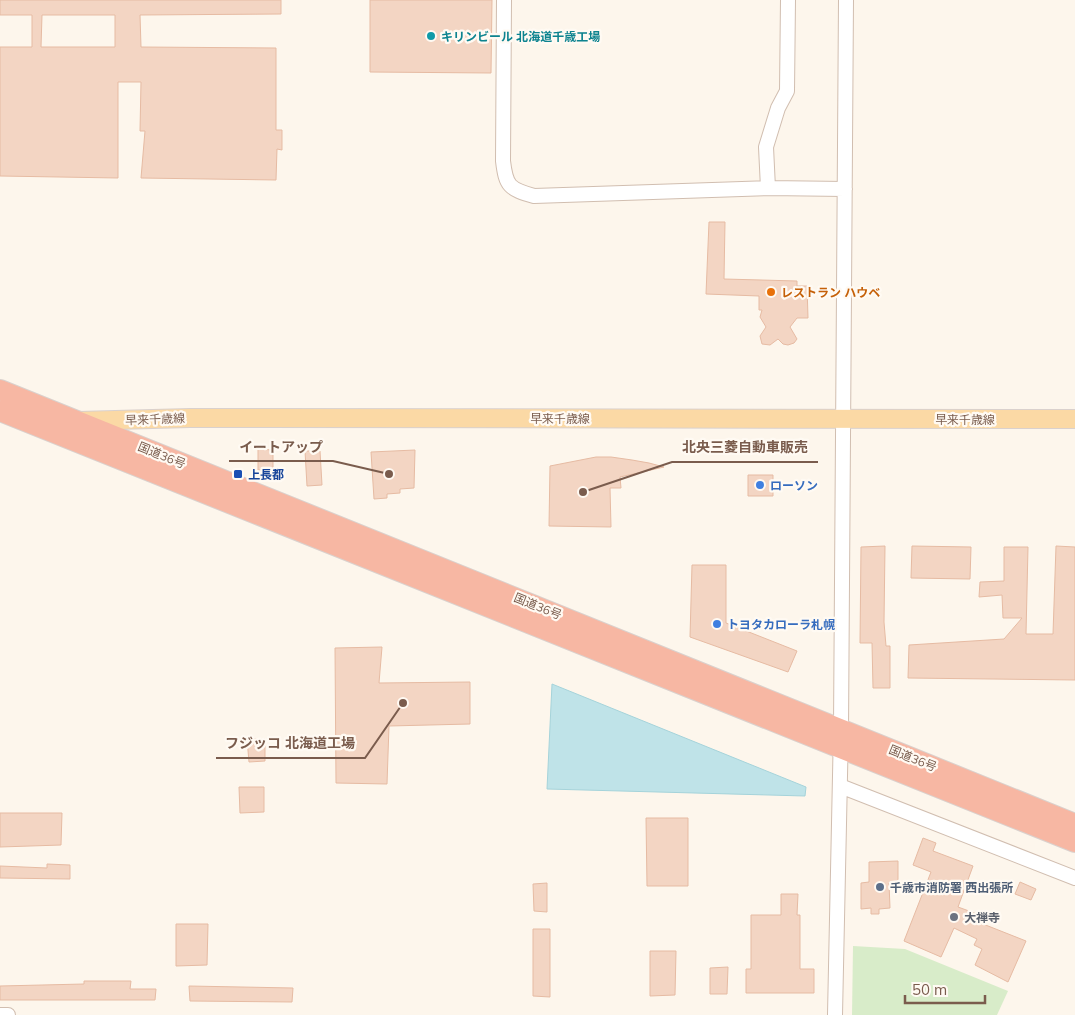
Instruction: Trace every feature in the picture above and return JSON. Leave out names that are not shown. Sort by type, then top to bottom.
[{"type":"highway","name":"国道36号","points":[[0,390],[1075,824]]},
{"type":"highway","name":"国道36号","points":[[0,411],[1075,842]]},
{"type":"main road","name":"早来千歳線","points":[[47,429],[77,421],[190,418],[1075,419]]},
{"type":"street","points":[[504,0],[503,160],[505,178],[515,191],[534,196],[768,188],[845,189]]},
{"type":"street","points":[[768,188],[766,147],[778,108],[787,91],[788,0]]},
{"type":"street","points":[[835,1015],[841,728],[846,0]]},
{"type":"street","points":[[840,786],[1075,878]]},
{"type":"street","points":[[0,1015],[8,1015]]},
{"type":"green space","points":[[853,946],[905,949],[1008,991],[997,1015],[852,1015]]},
{"type":"water","points":[[552,684],[806,787],[805,796],[547,789]]},
{"type":"building","points":[[0,0],[281,0],[281,14],[140,15],[141,47],[276,48],[276,130],[282,130],[282,150],[277,149],[276,180],[141,178],[145,131],[140,131],[141,82],[118,82],[118,178],[0,176],[0,47],[32,47],[32,15],[0,15]],"holes":[[[42,15],[115,15],[115,47],[41,47]]]},
{"type":"building","name":"キリンビール 北海道千歳工場","points":[[370,0],[492,0],[491,73],[370,72]]},
{"type":"building","points":[[709,222],[725,222],[724,279],[797,281],[797,286],[807,286],[808,318],[797,318],[790,327],[797,339],[794,343],[783,344],[778,339],[770,345],[762,344],[760,336],[766,327],[760,317],[762,310],[759,310],[759,296],[706,294]]},
{"type":"building","points":[[258,449],[273,450],[273,471],[258,470]]},
{"type":"building","points":[[415,450],[414,488],[400,489],[400,493],[387,494],[387,498],[374,499],[371,452]]},
{"type":"building","points":[[305,451],[320,451],[322,485],[307,486]]},
{"type":"building","points":[[596,457],[632,460],[664,467],[620,477],[621,488],[610,488],[611,527],[549,526],[550,466]]},
{"type":"building","name":"ローソン","points":[[748,475],[773,475],[773,496],[748,496]]},
{"type":"building","points":[[885,546],[884,622],[886,646],[890,646],[890,688],[873,688],[872,643],[860,643],[861,547]]},
{"type":"building","points":[[912,546],[971,547],[970,579],[911,578]]},
{"type":"building","points":[[1056,546],[1075,547],[1075,680],[908,678],[909,645],[1004,639],[1022,618],[1003,618],[1002,595],[979,597],[980,582],[1004,581],[1004,547],[1028,547],[1026,634],[1053,634]]},
{"type":"building","points":[[692,565],[726,565],[726,623],[797,651],[788,672],[690,637]]},
{"type":"building","points":[[382,647],[379,683],[470,682],[470,724],[389,726],[387,784],[336,783],[335,648]]},
{"type":"building","points":[[247,739],[265,739],[265,761],[249,762]]},
{"type":"building","points":[[239,787],[264,787],[264,812],[240,813]]},
{"type":"building","points":[[0,813],[62,813],[61,845],[0,847]]},
{"type":"building","points":[[646,818],[688,818],[688,886],[647,886]]},
{"type":"building","points":[[923,838],[936,843],[933,851],[973,866],[958,907],[980,915],[978,922],[1026,941],[1008,982],[975,965],[982,949],[974,945],[977,939],[954,928],[941,957],[904,941],[931,872],[913,865]]},
{"type":"building","points":[[898,861],[898,882],[889,883],[890,908],[879,909],[879,914],[871,914],[871,908],[861,909],[861,883],[869,882],[869,862]]},
{"type":"building","points":[[47,864],[70,865],[70,879],[0,878],[0,866],[47,868]]},
{"type":"building","points":[[1020,882],[1036,889],[1031,900],[1015,894]]},
{"type":"building","points":[[547,883],[547,912],[534,911],[533,884]]},
{"type":"building","points":[[781,894],[798,894],[797,915],[800,915],[800,969],[814,969],[814,993],[746,993],[746,969],[751,969],[751,915],[781,915]]},
{"type":"building","points":[[176,924],[208,924],[207,965],[176,966]]},
{"type":"building","points":[[533,929],[550,929],[550,997],[533,996]]},
{"type":"building","points":[[650,951],[676,951],[675,995],[650,996]]},
{"type":"building","points":[[728,967],[727,994],[710,994],[710,968]]},
{"type":"building","points":[[84,981],[131,981],[130,989],[156,989],[155,1000],[0,1000],[0,986],[84,984]]},
{"type":"building","points":[[189,986],[293,988],[292,1002],[190,1001]]},
{"type":"place","name":"キリンビール 北海道千歳工場","points":[[431,36]]},
{"type":"place","name":"レストラン ハウベ","points":[[771,292]]},
{"type":"place","name":"上長都","points":[[238,474]]},
{"type":"place","name":"イートアップ","points":[[389,474]]},
{"type":"place","name":"ローソン","points":[[760,485]]},
{"type":"place","name":"北央三菱自動車販売","points":[[583,492]]},
{"type":"place","name":"トヨタカローラ札幌","points":[[717,624]]},
{"type":"place","name":"フジッコ 北海道工場","points":[[403,703]]},
{"type":"place","name":"千歳市消防署 西出張所","points":[[880,887]]},
{"type":"place","name":"大禅寺","points":[[954,917]]}]
